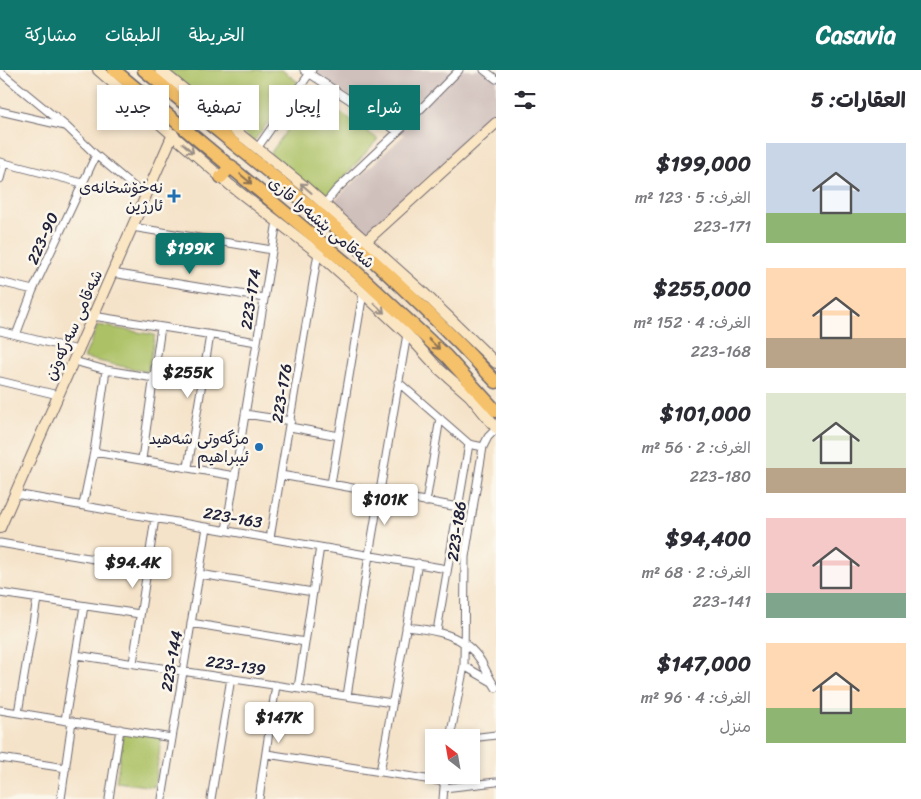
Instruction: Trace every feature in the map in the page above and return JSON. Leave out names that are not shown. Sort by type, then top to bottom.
[{"type":"highway","name":"شەقامی پێشەوا قازی","points":[[144,70],[179,92]]},
{"type":"highway","name":"شەقامی پێشەوا قازی","points":[[106,71],[231,166],[348,272],[446,356],[496,411]]},
{"type":"highway","name":"شەقامی پێشەوا قازی","points":[[226,130],[322,208],[381,261],[496,382]]},
{"type":"highway","points":[[221,177],[231,166]]},
{"type":"street","points":[[160,70],[179,92]]},
{"type":"street","points":[[459,70],[336,190],[322,208],[366,241],[381,261],[465,332],[496,363]]},
{"type":"street","points":[[484,70],[496,79]]},
{"type":"street","points":[[106,71],[221,177],[318,253],[348,272],[363,293],[407,334],[438,368],[470,396],[496,429]]},
{"type":"street","points":[[258,147],[309,71],[397,132]]},
{"type":"street","points":[[0,72],[68,127],[96,155],[146,197]]},
{"type":"street","points":[[0,111],[68,127]]},
{"type":"street","points":[[366,241],[496,124]]},
{"type":"street","points":[[233,130],[258,147],[279,173]]},
{"type":"street","name":"شەقامی سەرکەوتن","points":[[0,528],[173,134]]},
{"type":"street","name":"223-90","points":[[16,334],[33,290],[96,155]]},
{"type":"street","points":[[0,179],[2,162],[82,183]]},
{"type":"street","name":"223-174","points":[[226,530],[277,221]]},
{"type":"street","points":[[132,227],[272,250]]},
{"type":"street","name":"223-176","points":[[270,538],[318,253]]},
{"type":"street","points":[[112,273],[264,298]]},
{"type":"street","points":[[0,282],[33,290]]},
{"type":"street","points":[[331,484],[363,293]]},
{"type":"street","points":[[93,316],[257,342]]},
{"type":"street","points":[[142,459],[161,327]]},
{"type":"street","points":[[0,330],[78,350]]},
{"type":"street","points":[[347,696],[368,555],[407,334]]},
{"type":"street","points":[[188,468],[210,335]]},
{"type":"street","points":[[74,361],[106,370],[154,378]]},
{"type":"street","points":[[83,505],[94,452],[106,370]]},
{"type":"street","points":[[0,381],[58,395]]},
{"type":"street","points":[[398,382],[469,444],[483,447]]},
{"type":"street","points":[[245,414],[339,436]]},
{"type":"street","points":[[426,502],[440,418]]},
{"type":"street","name":"223-186","points":[[452,729],[464,666],[465,557],[483,447],[488,437],[496,429]]},
{"type":"street","points":[[437,631],[469,444]]},
{"type":"street","points":[[94,452],[235,476]]},
{"type":"street","points":[[281,475],[458,507]]},
{"type":"street","name":"223-163","points":[[15,494],[447,568]]},
{"type":"street","points":[[132,663],[155,518]]},
{"type":"street","name":"223-144","points":[[162,799],[207,527]]},
{"type":"street","points":[[0,543],[147,568]]},
{"type":"street","points":[[298,688],[320,546]]},
{"type":"street","points":[[380,772],[418,564]]},
{"type":"street","points":[[199,574],[313,592]]},
{"type":"street","points":[[0,593],[140,614]]},
{"type":"street","points":[[18,712],[37,599]]},
{"type":"street","points":[[61,799],[66,768],[68,721],[84,606]]},
{"type":"street","points":[[191,623],[305,642]]},
{"type":"street","points":[[406,627],[437,631],[465,642],[481,660],[494,685]]},
{"type":"street","name":"223-139","points":[[76,655],[392,703]]},
{"type":"street","points":[[464,666],[494,685]]},
{"type":"street","points":[[211,799],[230,678]]},
{"type":"street","points":[[259,799],[276,685]]},
{"type":"street","points":[[0,710],[172,738]]},
{"type":"street","points":[[109,799],[120,729]]},
{"type":"street","points":[[480,737],[496,735]]},
{"type":"street","points":[[266,754],[425,778]]},
{"type":"street","points":[[0,758],[66,768]]},
{"type":"street","points":[[480,782],[496,782]]},
{"type":"street","points":[[442,799],[444,784]]},
{"type":"shaded area","points":[[311,70],[496,70],[496,116],[365,233],[333,202],[404,135],[397,130],[420,130],[420,85],[349,85],[349,97],[339,90],[339,85],[332,85]]},
{"type":"green space","points":[[167,70],[282,70],[298,82],[296,85],[269,85],[269,121],[254,141],[241,130],[259,130],[259,85],[185,85]]},
{"type":"green space","points":[[339,111],[349,118],[349,130],[365,130],[378,139],[325,199],[270,154],[287,130],[339,130]]},
{"type":"green space","points":[[98,325],[155,335],[148,372],[84,358]]},
{"type":"green space","points":[[124,730],[162,736],[154,787],[116,782]]},
{"type":"place","name":"نەخۆشخانەی ئارژین","points":[[174,196]]},
{"type":"place","name":"مزگەوتی شەهید ئیبراهیم","points":[[259,447]]}]
